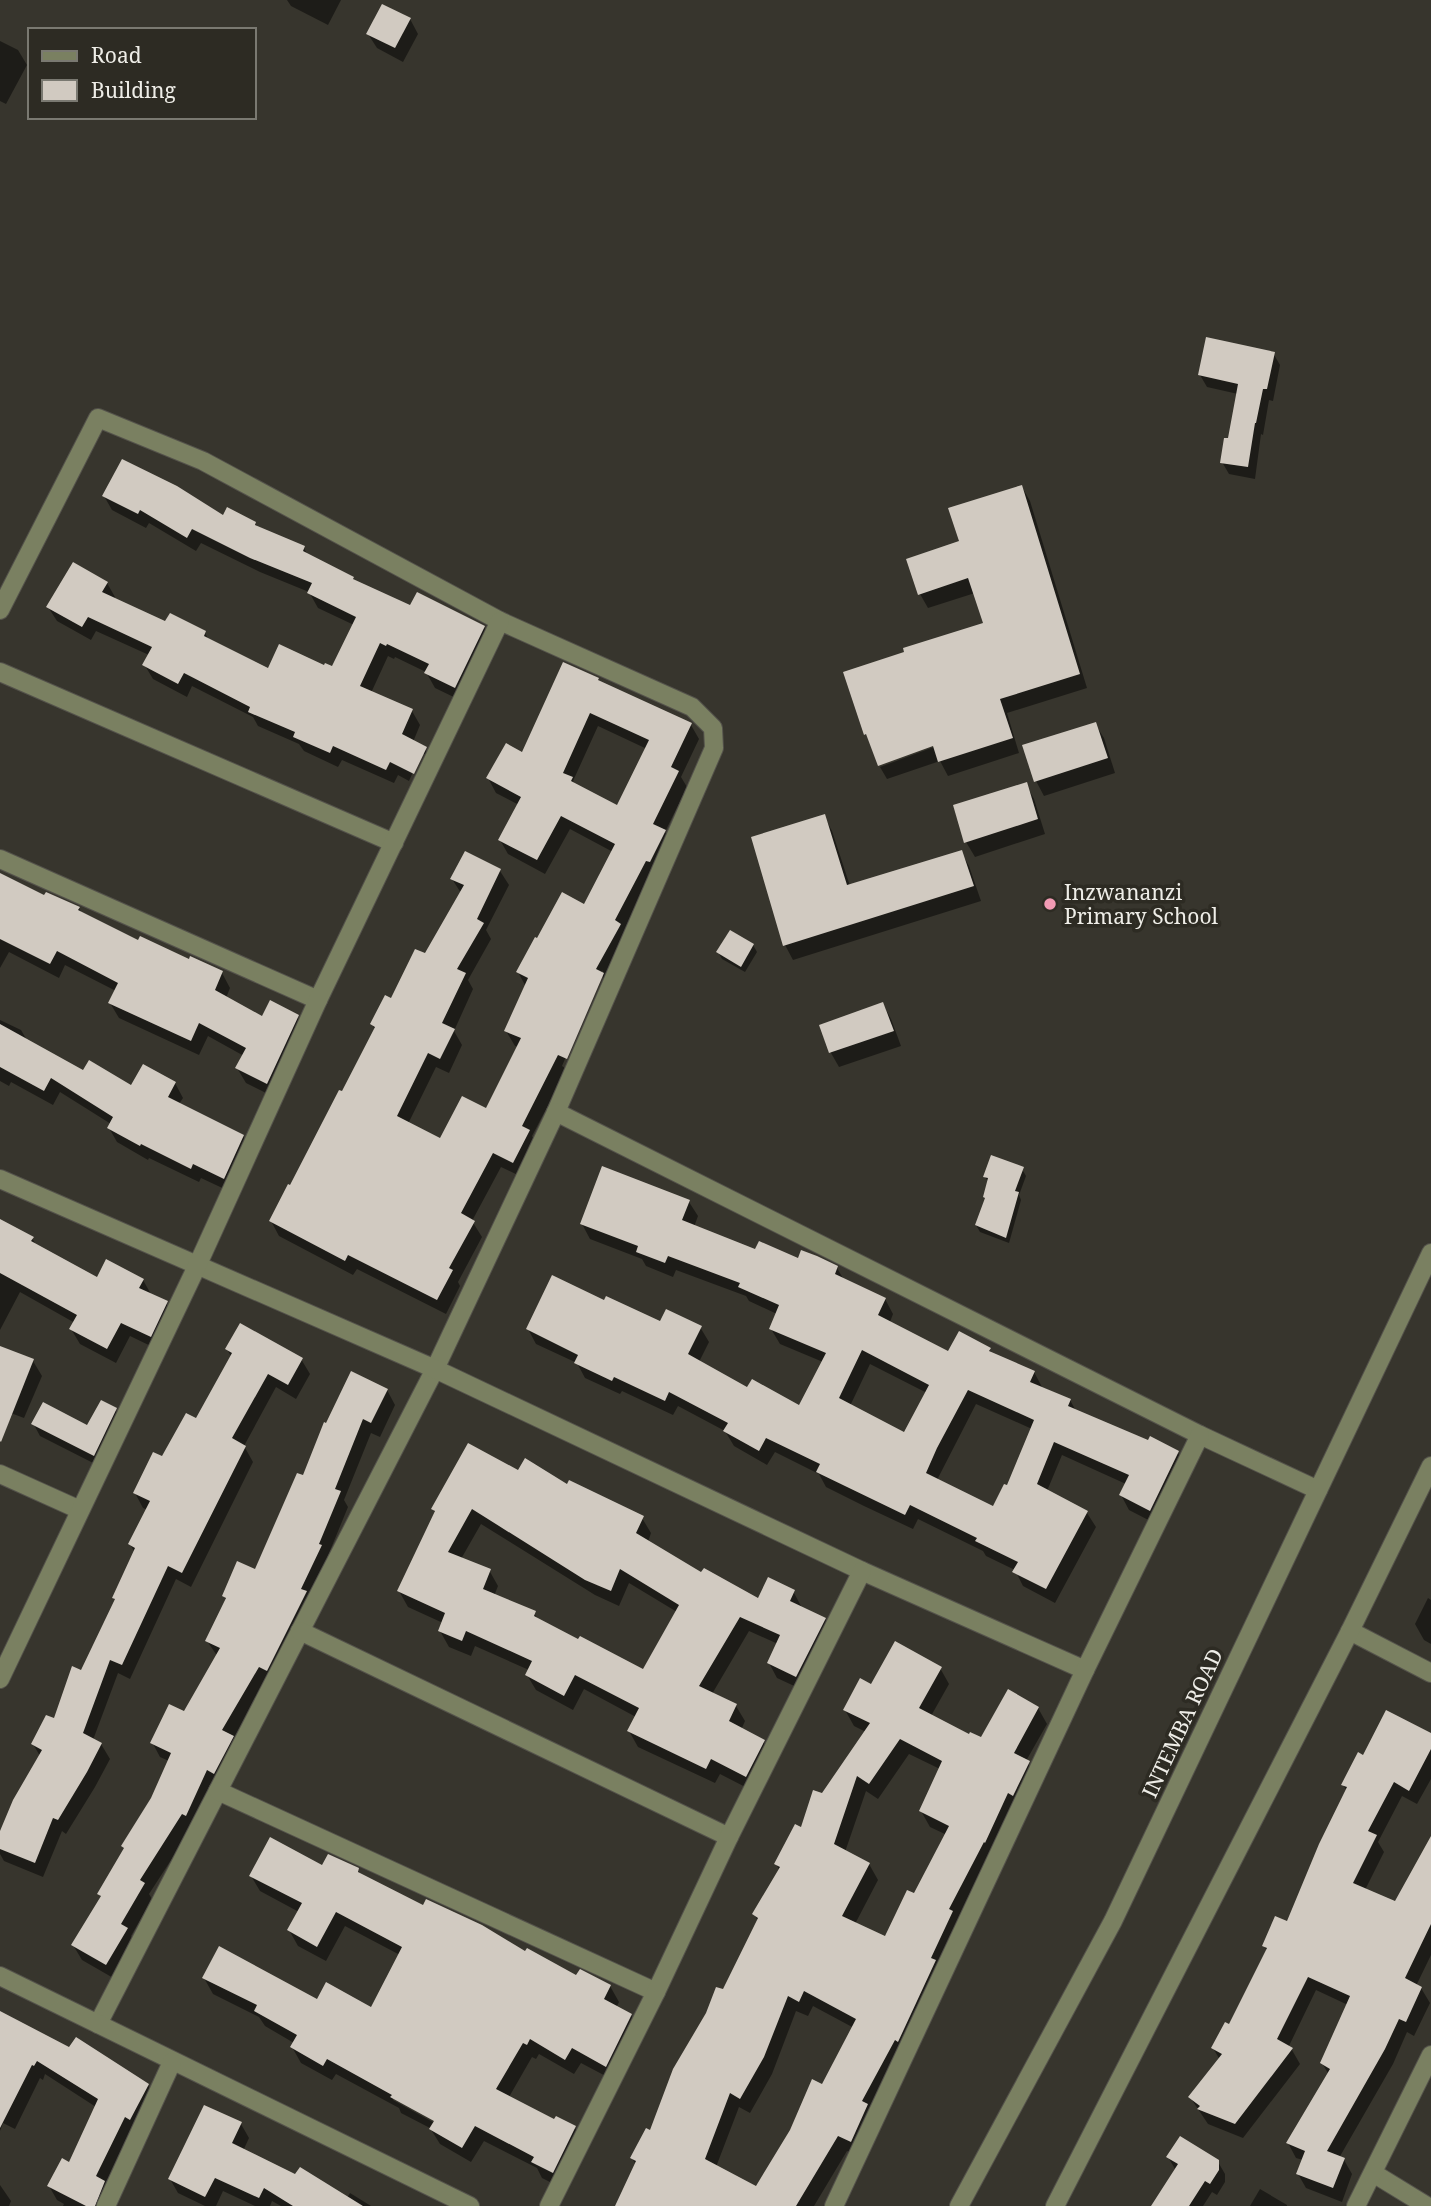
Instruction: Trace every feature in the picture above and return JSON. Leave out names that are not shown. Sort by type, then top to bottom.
[{"type":"street","points":[[0,610],[98,418],[203,461],[500,621],[692,707],[713,728],[714,748],[556,1112],[435,1369],[98,2024]]},
{"type":"street","points":[[0,1679],[5,1656],[80,1510],[198,1264],[318,1000],[500,621]]},
{"type":"street","points":[[0,672],[394,843]]},
{"type":"street","points":[[0,859],[318,1000]]},
{"type":"street","points":[[556,1112],[1200,1434],[1318,1490]]},
{"type":"street","points":[[0,1179],[435,1369],[862,1572],[1085,1670]]},
{"type":"street","name":"INTEMBA ROAD","points":[[959,2206],[1112,1921],[1431,1253]]},
{"type":"street","points":[[834,2206],[1085,1670],[1200,1434]]},
{"type":"street","points":[[1055,2206],[1431,1466]]},
{"type":"street","points":[[0,1474],[80,1510]]},
{"type":"street","points":[[549,2206],[862,1572]]},
{"type":"street","points":[[1350,1630],[1431,1673]]},
{"type":"street","points":[[300,1631],[729,1837]]},
{"type":"street","points":[[218,1791],[656,1992]]},
{"type":"street","points":[[0,1976],[470,2206]]},
{"type":"street","points":[[1356,2206],[1431,2054]]},
{"type":"street","points":[[106,2206],[172,2062]]},
{"type":"street","points":[[1373,2173],[1427,2206]]},
{"type":"building","points":[[382,4],[411,18],[395,48],[366,34]]},
{"type":"building","points":[[1206,337],[1275,352],[1267,389],[1263,389],[1255,423],[1248,467],[1220,463],[1224,438],[1228,438],[1238,384],[1198,375]]},
{"type":"building","points":[[122,459],[177,486],[223,515],[227,507],[256,522],[255,525],[305,546],[303,551],[354,577],[353,579],[410,605],[417,592],[485,626],[455,688],[424,673],[429,664],[380,643],[360,686],[413,709],[402,734],[427,747],[414,774],[390,762],[386,770],[333,746],[330,753],[293,737],[295,732],[248,712],[250,707],[184,673],[178,684],[142,665],[152,647],[88,617],[82,627],[46,607],[73,562],[108,582],[102,592],[165,621],[170,613],[206,631],[204,636],[268,668],[279,644],[324,665],[325,663],[332,666],[356,617],[307,593],[312,583],[250,558],[192,529],[187,538],[140,510],[138,514],[102,496]]},
{"type":"building","points":[[1022,485],[1080,674],[1000,699],[1013,738],[938,762],[933,746],[878,766],[866,734],[864,735],[843,672],[904,652],[903,648],[983,623],[968,578],[918,595],[906,559],[959,541],[948,508]]},
{"type":"building","points":[[563,662],[692,723],[671,767],[679,771],[653,824],[666,830],[650,862],[646,861],[615,920],[621,924],[596,969],[604,973],[567,1059],[558,1055],[522,1126],[530,1130],[513,1163],[493,1153],[461,1213],[475,1221],[449,1268],[453,1270],[437,1300],[348,1255],[345,1261],[269,1221],[375,1027],[370,1024],[385,995],[391,998],[415,949],[425,953],[464,885],[450,879],[465,851],[501,869],[477,919],[484,923],[457,969],[466,973],[442,1023],[455,1029],[440,1059],[428,1053],[397,1116],[440,1138],[462,1096],[486,1108],[521,1038],[504,1031],[528,978],[516,972],[562,892],[584,904],[615,844],[561,816],[537,860],[498,840],[521,797],[486,778],[506,743],[522,752]],"holes":[[[590,713],[649,740],[617,805],[571,781],[573,777],[563,773]]]},
{"type":"building","points":[[1096,722],[1108,758],[1034,782],[1022,745]]},
{"type":"building","points":[[1027,782],[1038,819],[964,843],[953,805]]},
{"type":"building","points":[[825,814],[847,885],[962,850],[974,886],[783,946],[751,837]]},
{"type":"building","points":[[0,873],[44,895],[46,892],[80,907],[78,910],[138,940],[140,936],[189,959],[190,956],[223,971],[215,990],[262,1016],[270,1000],[299,1015],[267,1084],[235,1068],[246,1048],[199,1023],[191,1041],[108,1003],[118,983],[57,951],[50,964],[0,939]]},
{"type":"building","points":[[730,930],[754,944],[741,967],[716,952]]},
{"type":"building","points":[[883,1002],[894,1031],[829,1053],[819,1025]]},
{"type":"building","points":[[0,1024],[83,1070],[89,1060],[131,1085],[143,1064],[176,1082],[168,1097],[244,1135],[224,1179],[193,1164],[191,1169],[107,1128],[113,1117],[51,1078],[44,1091],[0,1067]]},
{"type":"building","points":[[991,1155],[1024,1167],[1015,1191],[1019,1192],[1006,1238],[975,1225],[985,1198],[983,1197],[988,1178],[983,1177]]},
{"type":"building","points":[[602,1166],[690,1200],[682,1220],[755,1249],[759,1241],[798,1258],[801,1250],[838,1266],[835,1274],[886,1298],[878,1315],[948,1351],[959,1331],[991,1348],[989,1351],[1035,1371],[1030,1382],[1071,1399],[1068,1406],[1148,1440],[1150,1436],[1179,1451],[1150,1511],[1119,1495],[1129,1475],[1054,1442],[1037,1484],[1088,1511],[1046,1589],[1012,1572],[1018,1562],[975,1541],[977,1538],[910,1505],[905,1515],[816,1472],[820,1464],[766,1438],[759,1451],[723,1431],[728,1423],[669,1392],[665,1401],[614,1377],[612,1381],[574,1363],[578,1355],[526,1329],[552,1275],[604,1300],[606,1296],[660,1321],[666,1309],[702,1326],[688,1354],[747,1387],[752,1379],[799,1405],[826,1353],[769,1329],[779,1305],[738,1287],[740,1283],[668,1256],[665,1263],[636,1252],[638,1246],[580,1224]],"holes":[[[862,1350],[929,1385],[904,1432],[839,1398]],[[968,1390],[1034,1420],[1007,1485],[1004,1484],[993,1506],[926,1473]]]},
{"type":"building","points":[[0,1219],[34,1237],[31,1241],[97,1277],[106,1259],[144,1279],[139,1288],[168,1301],[151,1337],[121,1323],[107,1349],[69,1329],[77,1315],[0,1273]]},
{"type":"building","points":[[240,1323],[303,1358],[288,1385],[268,1374],[232,1438],[246,1446],[182,1573],[168,1566],[122,1665],[110,1660],[83,1733],[102,1743],[58,1820],[53,1818],[35,1863],[0,1849],[0,1831],[13,1800],[42,1750],[31,1744],[46,1715],[54,1718],[72,1666],[81,1670],[115,1599],[112,1598],[135,1548],[128,1544],[150,1501],[133,1493],[153,1452],[162,1456],[186,1413],[196,1418],[232,1353],[225,1349]]},
{"type":"building","points":[[0,1346],[34,1359],[1,1442],[0,1441]]},
{"type":"building","points":[[351,1371],[388,1389],[371,1423],[363,1419],[335,1489],[341,1491],[319,1544],[322,1545],[301,1589],[307,1591],[267,1671],[259,1667],[222,1730],[234,1736],[214,1774],[207,1770],[186,1816],[182,1814],[140,1880],[145,1883],[121,1924],[128,1928],[106,1965],[71,1945],[101,1896],[97,1894],[124,1848],[121,1846],[151,1798],[171,1753],[150,1743],[169,1704],[184,1711],[220,1648],[205,1641],[226,1598],[222,1596],[237,1561],[255,1569],[297,1473],[303,1475],[324,1422],[326,1423]]},
{"type":"building","points":[[101,1400],[117,1408],[94,1456],[31,1424],[43,1402],[87,1425]]},
{"type":"building","points":[[468,1443],[518,1470],[525,1458],[567,1484],[569,1480],[644,1516],[636,1533],[701,1572],[704,1568],[758,1598],[768,1577],[795,1590],[790,1601],[826,1618],[796,1677],[767,1663],[780,1635],[740,1617],[699,1686],[737,1704],[729,1721],[765,1740],[746,1777],[711,1759],[706,1769],[627,1731],[639,1708],[575,1675],[564,1696],[525,1675],[532,1661],[466,1631],[462,1641],[438,1631],[445,1613],[397,1591],[435,1511],[431,1509]],"holes":[[[472,1509],[585,1580],[611,1591],[620,1569],[679,1605],[643,1669],[580,1636],[578,1639],[534,1616],[536,1611],[483,1589],[491,1569],[448,1552]]]},
{"type":"building","points":[[895,1641],[942,1667],[919,1708],[969,1734],[970,1732],[981,1737],[1008,1689],[1039,1707],[1014,1753],[1030,1761],[1013,1796],[1008,1793],[985,1843],[949,1909],[953,1911],[931,1958],[936,1960],[898,2042],[895,2040],[862,2101],[868,2104],[851,2142],[838,2136],[796,2206],[615,2206],[636,2161],[630,2158],[646,2128],[650,2130],[673,2069],[706,2013],[716,1987],[723,1989],[758,1918],[752,1914],[780,1867],[774,1864],[795,1824],[801,1827],[813,1790],[822,1793],[870,1723],[843,1710],[860,1678],[871,1684]],"holes":[[[900,1739],[942,1761],[919,1811],[949,1826],[914,1893],[907,1890],[885,1936],[842,1916],[870,1863],[834,1844],[857,1776],[869,1784]],[[804,1991],[856,2019],[822,2084],[812,2079],[790,2130],[756,2186],[705,2159],[730,2093],[740,2099],[764,2057],[788,1996],[799,2002]]]},
{"type":"building","points":[[1386,1710],[1431,1733],[1431,1749],[1409,1791],[1394,1782],[1368,1831],[1377,1835],[1353,1883],[1395,1901],[1431,1836],[1431,1924],[1405,1978],[1422,1987],[1406,2022],[1399,2019],[1327,2151],[1345,2158],[1333,2188],[1296,2174],[1305,2151],[1286,2143],[1330,2069],[1320,2063],[1350,1996],[1308,1977],[1277,2039],[1293,2048],[1235,2124],[1197,2109],[1200,2106],[1188,2097],[1222,2054],[1211,2048],[1225,2022],[1229,2024],[1267,1948],[1262,1946],[1275,1916],[1287,1921],[1319,1844],[1347,1787],[1341,1785],[1358,1752],[1363,1755]]},
{"type":"building","points":[[270,1837],[322,1865],[328,1854],[359,1868],[358,1872],[423,1905],[426,1899],[482,1925],[525,1951],[527,1948],[576,1975],[580,1969],[611,1985],[604,1999],[632,2014],[606,2067],[572,2048],[565,2060],[530,2039],[527,2045],[523,2043],[496,2089],[554,2119],[556,2116],[576,2126],[553,2173],[531,2162],[534,2157],[475,2126],[462,2148],[429,2129],[434,2121],[390,2097],[392,2095],[327,2059],[323,2066],[290,2047],[297,2035],[254,2011],[257,2005],[202,1978],[219,1946],[317,1999],[326,1982],[371,2007],[402,1947],[336,1912],[317,1947],[287,1930],[302,1903],[249,1876]]},
{"type":"building","points":[[0,2011],[69,2047],[76,2037],[149,2084],[130,2120],[125,2117],[96,2176],[105,2181],[95,2206],[86,2206],[47,2186],[62,2158],[69,2162],[98,2099],[37,2061],[32,2065],[0,2128]]},
{"type":"building","points":[[204,2105],[242,2122],[232,2143],[295,2174],[300,2167],[363,2206],[293,2206],[264,2188],[259,2198],[215,2178],[205,2197],[168,2179]]},
{"type":"building","points":[[1180,2136],[1219,2160],[1219,2170],[1210,2184],[1205,2181],[1189,2206],[1151,2206],[1178,2164],[1166,2157]]},
{"type":"place","name":"Inzwananzi Primary School","points":[[1050,904]]}]
